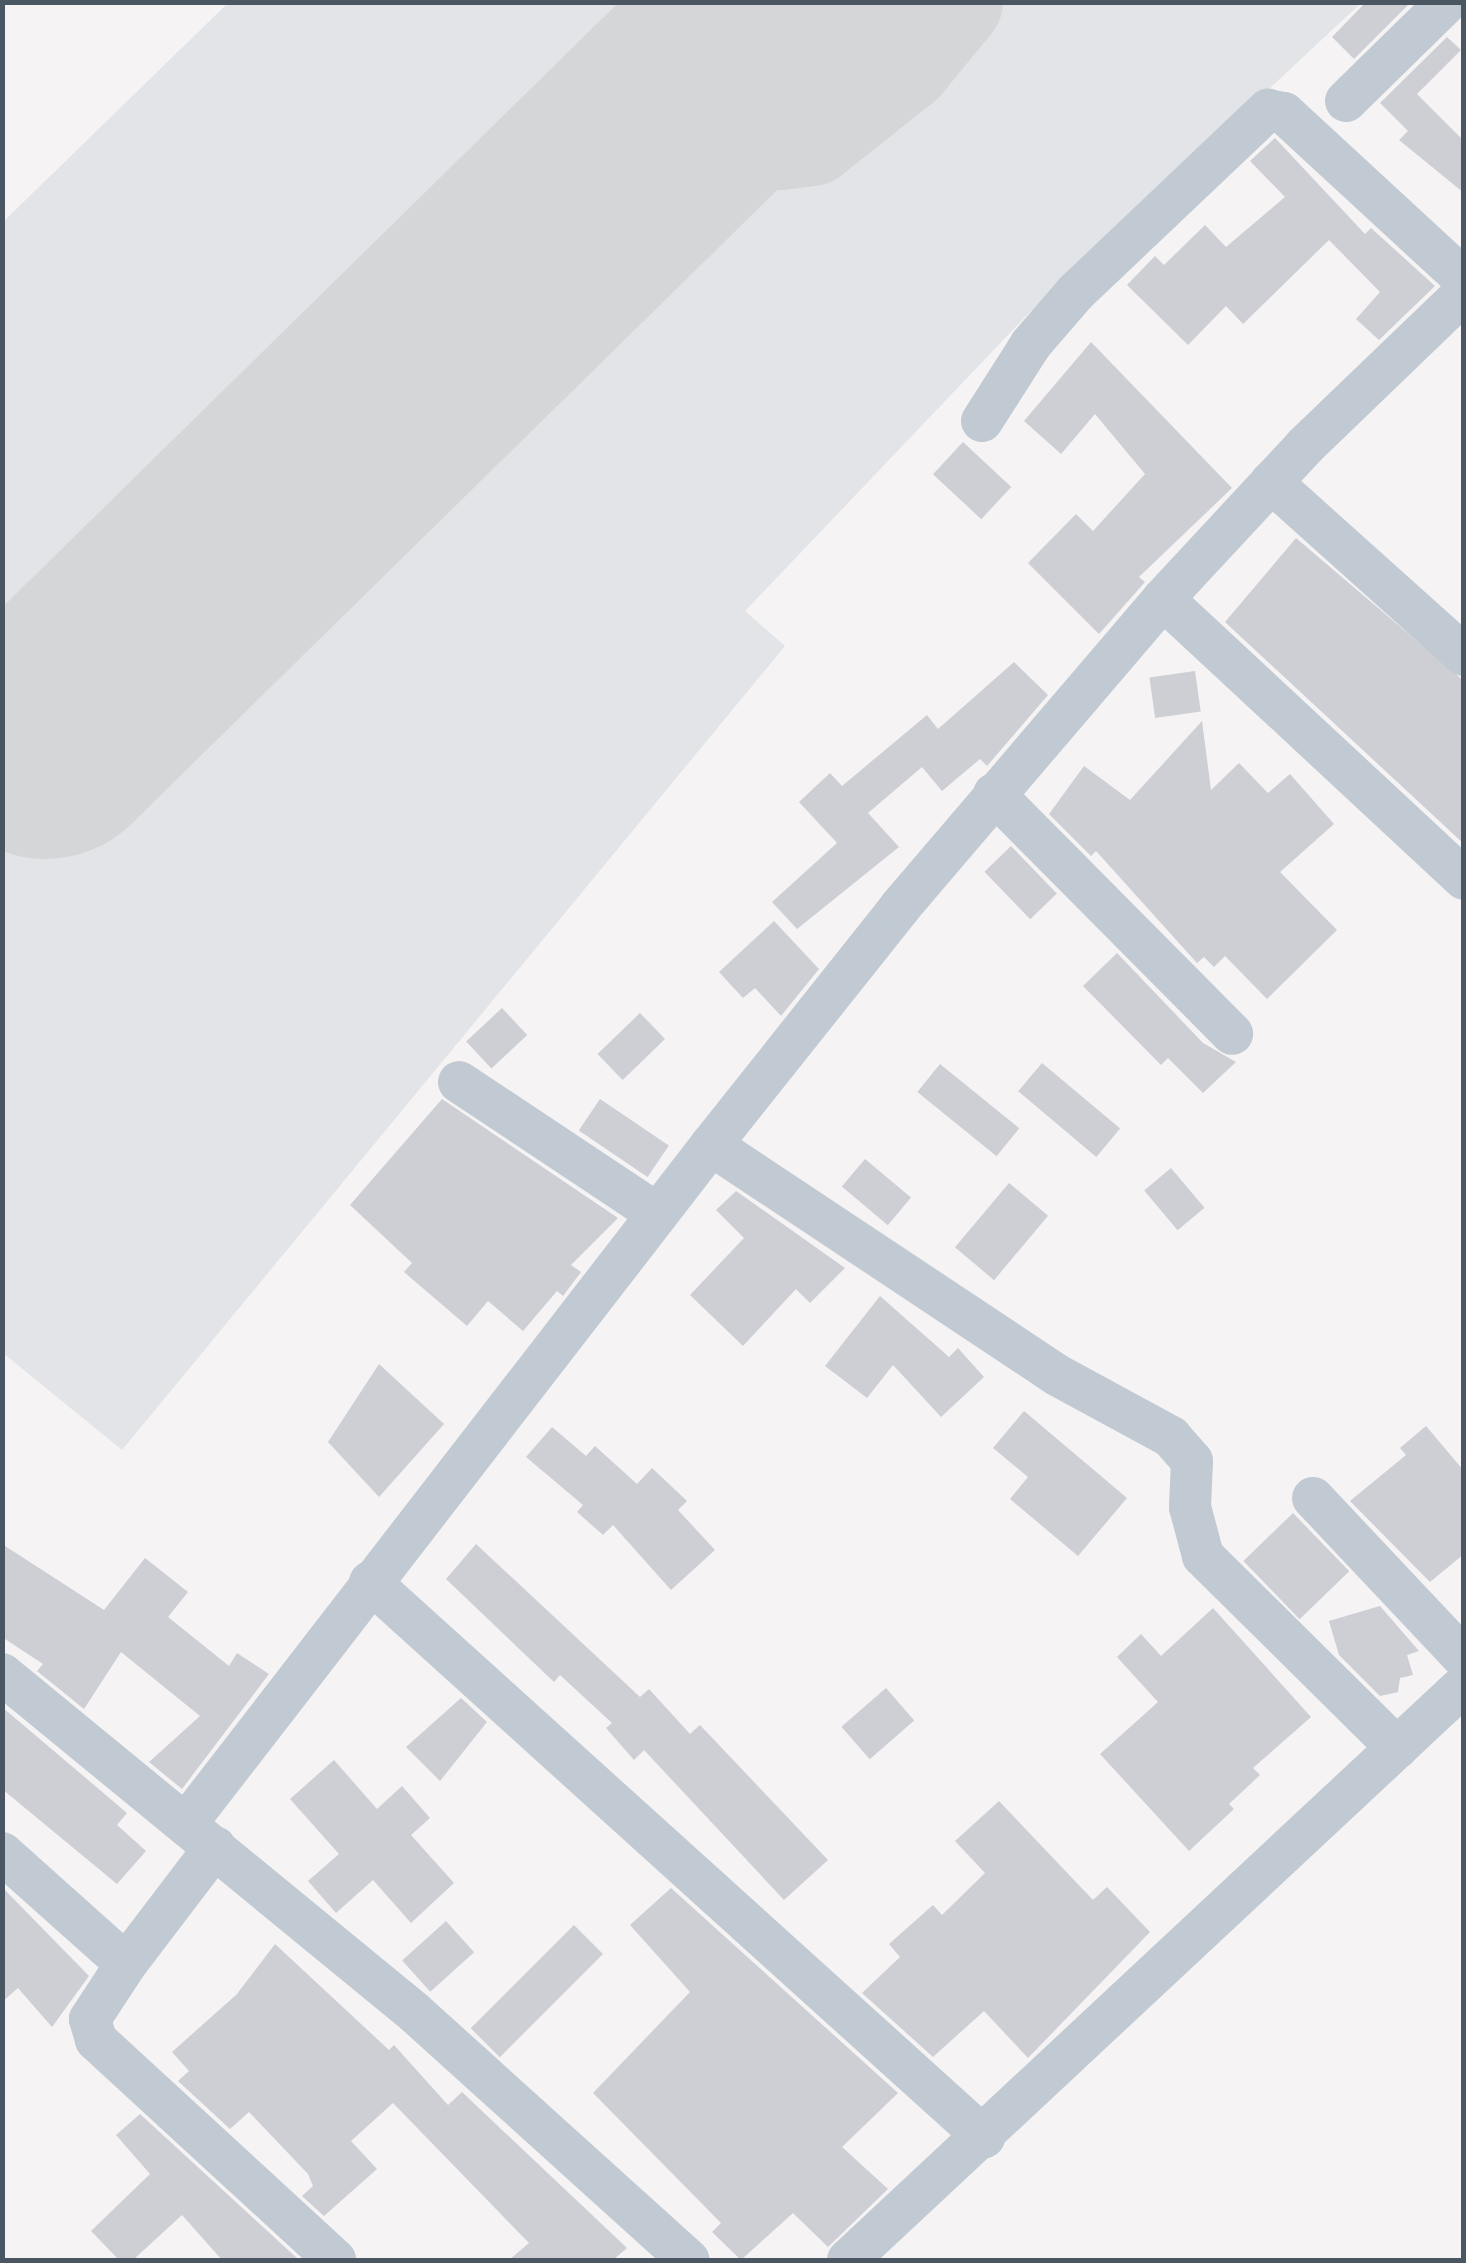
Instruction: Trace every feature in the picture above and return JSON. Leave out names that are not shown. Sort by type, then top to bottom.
[{"type":"street","points":[[1346,102],[1447,2]]},
{"type":"street","points":[[982,421],[1030,344],[1076,292],[1268,110],[1284,113],[1464,278]]},
{"type":"street","points":[[336,2260],[96,2040],[90,2019],[200,1835],[370,1582],[656,1213],[994,794],[1163,599],[1272,482],[1464,293]]},
{"type":"street","points":[[1272,482],[1464,655]]},
{"type":"street","points":[[1163,599],[1464,880]]},
{"type":"street","points":[[994,794],[1232,1034]]},
{"type":"street","points":[[460,1082],[656,1213]]},
{"type":"street","points":[[711,1145],[1057,1376],[1171,1437],[1192,1461],[1190,1507],[1203,1556],[1396,1748]]},
{"type":"street","points":[[1313,1498],[1464,1658]]},
{"type":"street","points":[[370,1582],[984,2137]]},
{"type":"street","points":[[2,1674],[414,2012],[688,2260]]},
{"type":"street","points":[[863,2256],[1464,1685]]},
{"type":"street","points":[[2,1854],[126,1964]]},
{"type":"shaded area","points":[[228,3],[1361,3],[1027,315],[745,611],[785,646],[122,1450],[3,1353],[3,222]]},
{"type":"building","points":[[1366,2],[1411,2],[1354,59],[1332,37]]},
{"type":"building","points":[[1447,37],[1461,50],[1417,94],[1464,141],[1464,193],[1399,140],[1408,131],[1380,103]]},
{"type":"building","points":[[1275,138],[1365,234],[1371,228],[1435,286],[1379,340],[1356,319],[1380,292],[1329,240],[1243,324],[1226,306],[1188,345],[1127,285],[1155,256],[1164,265],[1205,225],[1226,247],[1285,197],[1250,161]]},
{"type":"building","points":[[1091,342],[1232,488],[1139,577],[1145,582],[1099,634],[1028,563],[1076,514],[1093,531],[1145,474],[1095,414],[1061,454],[1024,421]]},
{"type":"building","points":[[963,442],[1011,487],[981,519],[933,474]]},
{"type":"building","points":[[1296,538],[1464,681],[1464,844],[1225,622]]},
{"type":"building","points":[[1014,662],[1048,695],[987,766],[980,759],[942,791],[922,767],[868,813],[899,847],[797,929],[772,902],[837,843],[799,802],[830,773],[842,786],[927,715],[938,729]]},
{"type":"building","points":[[1195,671],[1201,712],[1155,718],[1149,677]]},
{"type":"building","points":[[1202,721],[1211,790],[1239,763],[1268,793],[1290,774],[1334,824],[1280,872],[1337,930],[1267,999],[1225,956],[1214,967],[1204,957],[1197,963],[1096,851],[1091,856],[1049,814],[1084,766],[1130,800]]},
{"type":"building","points":[[1011,846],[1057,893],[1030,919],[984,872]]},
{"type":"building","points":[[774,921],[819,969],[781,1016],[755,988],[743,998],[719,972]]},
{"type":"building","points":[[1117,953],[1203,1043],[1236,1062],[1203,1093],[1168,1058],[1161,1065],[1083,986]]},
{"type":"building","points":[[502,1008],[527,1035],[491,1068],[466,1041]]},
{"type":"building","points":[[640,1013],[665,1039],[623,1080],[598,1054]]},
{"type":"building","points":[[1042,1063],[1120,1129],[1096,1157],[1018,1091]]},
{"type":"building","points":[[940,1064],[1019,1128],[997,1156],[917,1092]]},
{"type":"building","points":[[442,1099],[618,1218],[571,1265],[581,1272],[563,1296],[557,1291],[523,1331],[488,1301],[467,1326],[404,1272],[412,1263],[350,1205]]},
{"type":"building","points":[[600,1099],[669,1145],[648,1177],[579,1131]]},
{"type":"building","points":[[865,1159],[911,1198],[888,1225],[842,1187]]},
{"type":"building","points":[[1171,1168],[1204,1208],[1178,1230],[1144,1190]]},
{"type":"building","points":[[1009,1183],[1048,1216],[994,1280],[955,1247]]},
{"type":"building","points":[[736,1191],[845,1268],[810,1303],[796,1289],[743,1346],[690,1295],[744,1238],[716,1210]]},
{"type":"building","points":[[880,1296],[949,1357],[958,1348],[984,1377],[941,1417],[893,1365],[867,1398],[825,1366]]},
{"type":"building","points":[[379,1364],[444,1424],[379,1497],[328,1442]]},
{"type":"building","points":[[1024,1411],[1127,1498],[1078,1556],[1010,1499],[1028,1477],[993,1448]]},
{"type":"building","points":[[1426,1426],[1464,1471],[1464,1554],[1430,1582],[1350,1501],[1406,1455],[1400,1448]]},
{"type":"building","points":[[552,1427],[586,1456],[595,1446],[637,1484],[652,1468],[687,1501],[678,1510],[715,1550],[671,1590],[613,1525],[603,1535],[577,1512],[583,1505],[526,1457]]},
{"type":"building","points":[[1293,1513],[1349,1571],[1300,1619],[1243,1561]]},
{"type":"building","points":[[2,1544],[104,1610],[145,1558],[188,1592],[168,1617],[229,1666],[237,1653],[269,1674],[182,1789],[149,1762],[200,1716],[121,1652],[84,1709],[37,1671],[43,1664],[2,1637]]},
{"type":"building","points":[[476,1544],[640,1697],[649,1689],[690,1734],[700,1725],[828,1860],[784,1900],[644,1750],[634,1760],[606,1728],[612,1723],[560,1675],[554,1682],[446,1579]]},
{"type":"building","points":[[1380,1606],[1419,1651],[1407,1655],[1413,1675],[1400,1678],[1398,1692],[1380,1696],[1339,1655],[1329,1621]]},
{"type":"building","points":[[1213,1608],[1311,1717],[1253,1768],[1260,1775],[1229,1804],[1234,1809],[1189,1851],[1100,1754],[1158,1702],[1117,1657],[1141,1634],[1161,1656]]},
{"type":"building","points":[[886,1688],[914,1720],[870,1759],[841,1727]]},
{"type":"building","points":[[461,1698],[487,1722],[440,1781],[406,1747]]},
{"type":"building","points":[[2,1707],[127,1813],[117,1825],[146,1851],[117,1884],[2,1789]]},
{"type":"building","points":[[334,1760],[377,1809],[402,1786],[430,1818],[411,1835],[454,1883],[411,1923],[373,1880],[336,1913],[308,1881],[339,1854],[290,1799]]},
{"type":"building","points":[[999,1801],[1093,1900],[1107,1887],[1150,1932],[1028,2058],[984,2011],[933,2057],[862,1993],[900,1957],[889,1944],[933,1905],[942,1915],[985,1873],[955,1841]]},
{"type":"building","points":[[2,1887],[89,1976],[52,2027],[18,1988],[2,2002]]},
{"type":"building","points":[[671,1888],[898,2093],[842,2147],[888,2189],[828,2247],[793,2213],[741,2260],[712,2232],[721,2223],[593,2093],[690,1992],[630,1925]]},
{"type":"building","points":[[446,1921],[474,1952],[430,1992],[402,1960]]},
{"type":"building","points":[[574,1925],[603,1954],[500,2057],[471,2028]]},
{"type":"building","points":[[275,1944],[389,2050],[394,2045],[448,2105],[462,2092],[627,2248],[613,2260],[509,2260],[529,2243],[393,2103],[351,2141],[377,2169],[324,2216],[302,2196],[313,2186],[308,2174],[249,2112],[230,2129],[178,2081],[189,2071],[172,2052],[237,1994]]},
{"type":"building","points":[[140,2114],[299,2260],[222,2260],[182,2215],[133,2260],[119,2260],[91,2231],[150,2174],[116,2135]]},
{"type":"taxiway","points":[[721,73],[717,98],[749,132],[779,141],[811,137],[904,63],[954,2]]},
{"type":"runway","points":[[45,736],[793,2]]}]
